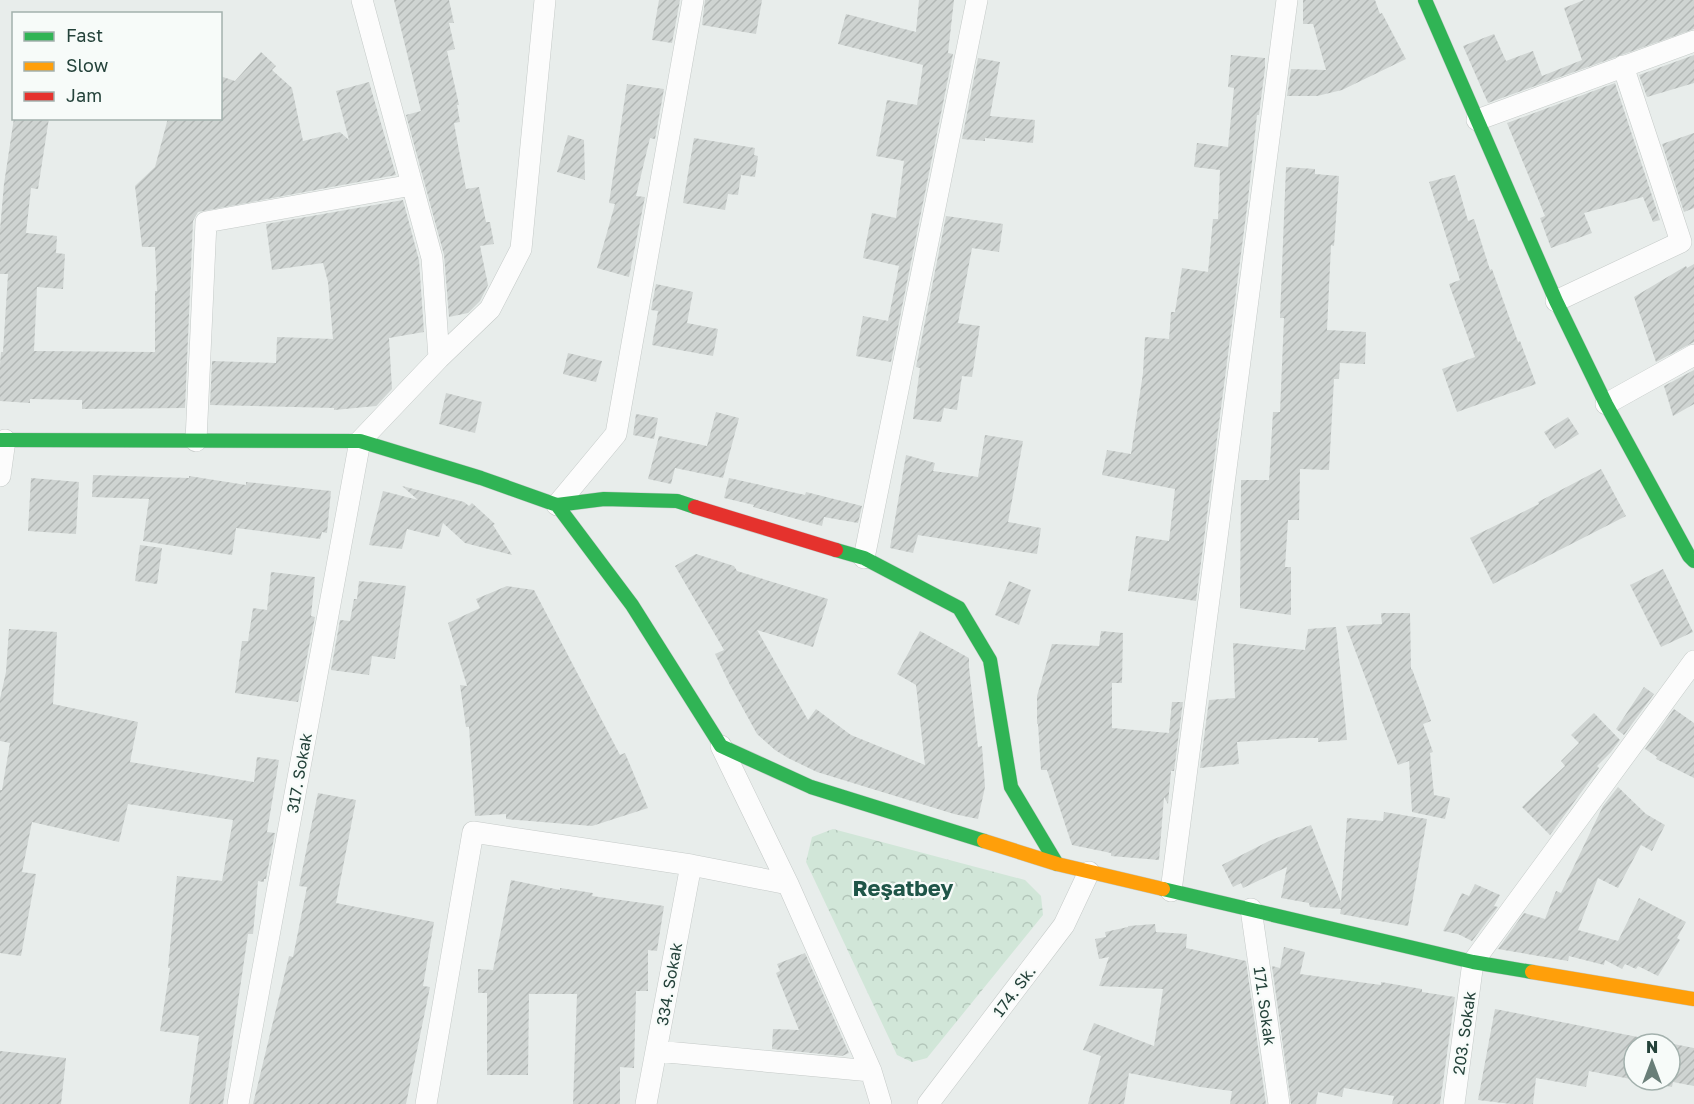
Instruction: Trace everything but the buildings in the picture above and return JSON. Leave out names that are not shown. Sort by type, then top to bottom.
[{"type":"main road","points":[[1425,0],[1556,301],[1606,404],[1689,556],[1694,561]]},
{"type":"main road","points":[[3,440],[360,441],[481,478],[557,505],[604,499],[678,501],[864,558],[959,608],[990,660],[1011,787],[1057,864]]},
{"type":"main road","points":[[557,505],[632,605],[721,746],[811,787],[1089,872],[1473,962],[1694,999]]},
{"type":"street","points":[[362,0],[432,258],[438,358]]},
{"type":"street","points":[[360,441],[438,358],[490,309],[521,249],[545,0]]},
{"type":"street","points":[[557,505],[616,434],[693,0]]},
{"type":"street","points":[[864,558],[977,0]]},
{"type":"street","points":[[1171,891],[1287,0]]},
{"type":"street","points":[[1477,120],[1694,41]]},
{"type":"street","points":[[1556,301],[1681,242],[1623,66]]},
{"type":"street","points":[[196,441],[206,222],[412,185]]},
{"type":"street","points":[[1606,404],[1694,355]]},
{"type":"street","points":[[0,476],[3,440]]},
{"type":"street","name":"317. Sokak","points":[[238,1104],[360,441]]},
{"type":"street","points":[[1473,962],[1694,661]]},
{"type":"street","points":[[721,746],[788,884],[871,1071],[881,1104]]},
{"type":"street","points":[[426,1104],[473,832],[691,865],[788,884]]},
{"type":"street","name":"334. Sokak","points":[[646,1104],[691,865]]},
{"type":"street","name":"174. Sk.","points":[[928,1104],[1064,925],[1089,872]]},
{"type":"street","name":"171. Sokak","points":[[1251,909],[1279,1104]]},
{"type":"street","name":"203. Sokak","points":[[1454,1104],[1473,962]]},
{"type":"street","points":[[656,1051],[871,1071]]},
{"type":"green space","points":[[833,829],[1025,880],[1041,896],[1043,915],[927,1058],[912,1062],[897,1055],[806,862],[812,837]]},
{"type":"traffic: fast","points":[[1425,0],[1556,301],[1606,404],[1689,556],[1694,561]]},
{"type":"traffic: fast","points":[[0,440],[360,441],[481,478],[557,505],[604,499],[677,501],[695,507]]},
{"type":"traffic: fast","points":[[557,505],[632,605],[721,746],[811,787],[984,841]]},
{"type":"traffic: fast","points":[[836,550],[864,558],[959,608],[990,660],[1011,787],[1057,864]]},
{"type":"traffic: fast","points":[[1163,889],[1473,962],[1532,972]]},
{"type":"traffic: slow","points":[[984,841],[1057,864],[1163,889]]},
{"type":"traffic: slow","points":[[1532,972],[1694,999]]},
{"type":"traffic: jam","points":[[695,507],[836,550]]},
{"type":"district","name":"Reşatbey","points":[[903,887]]}]
